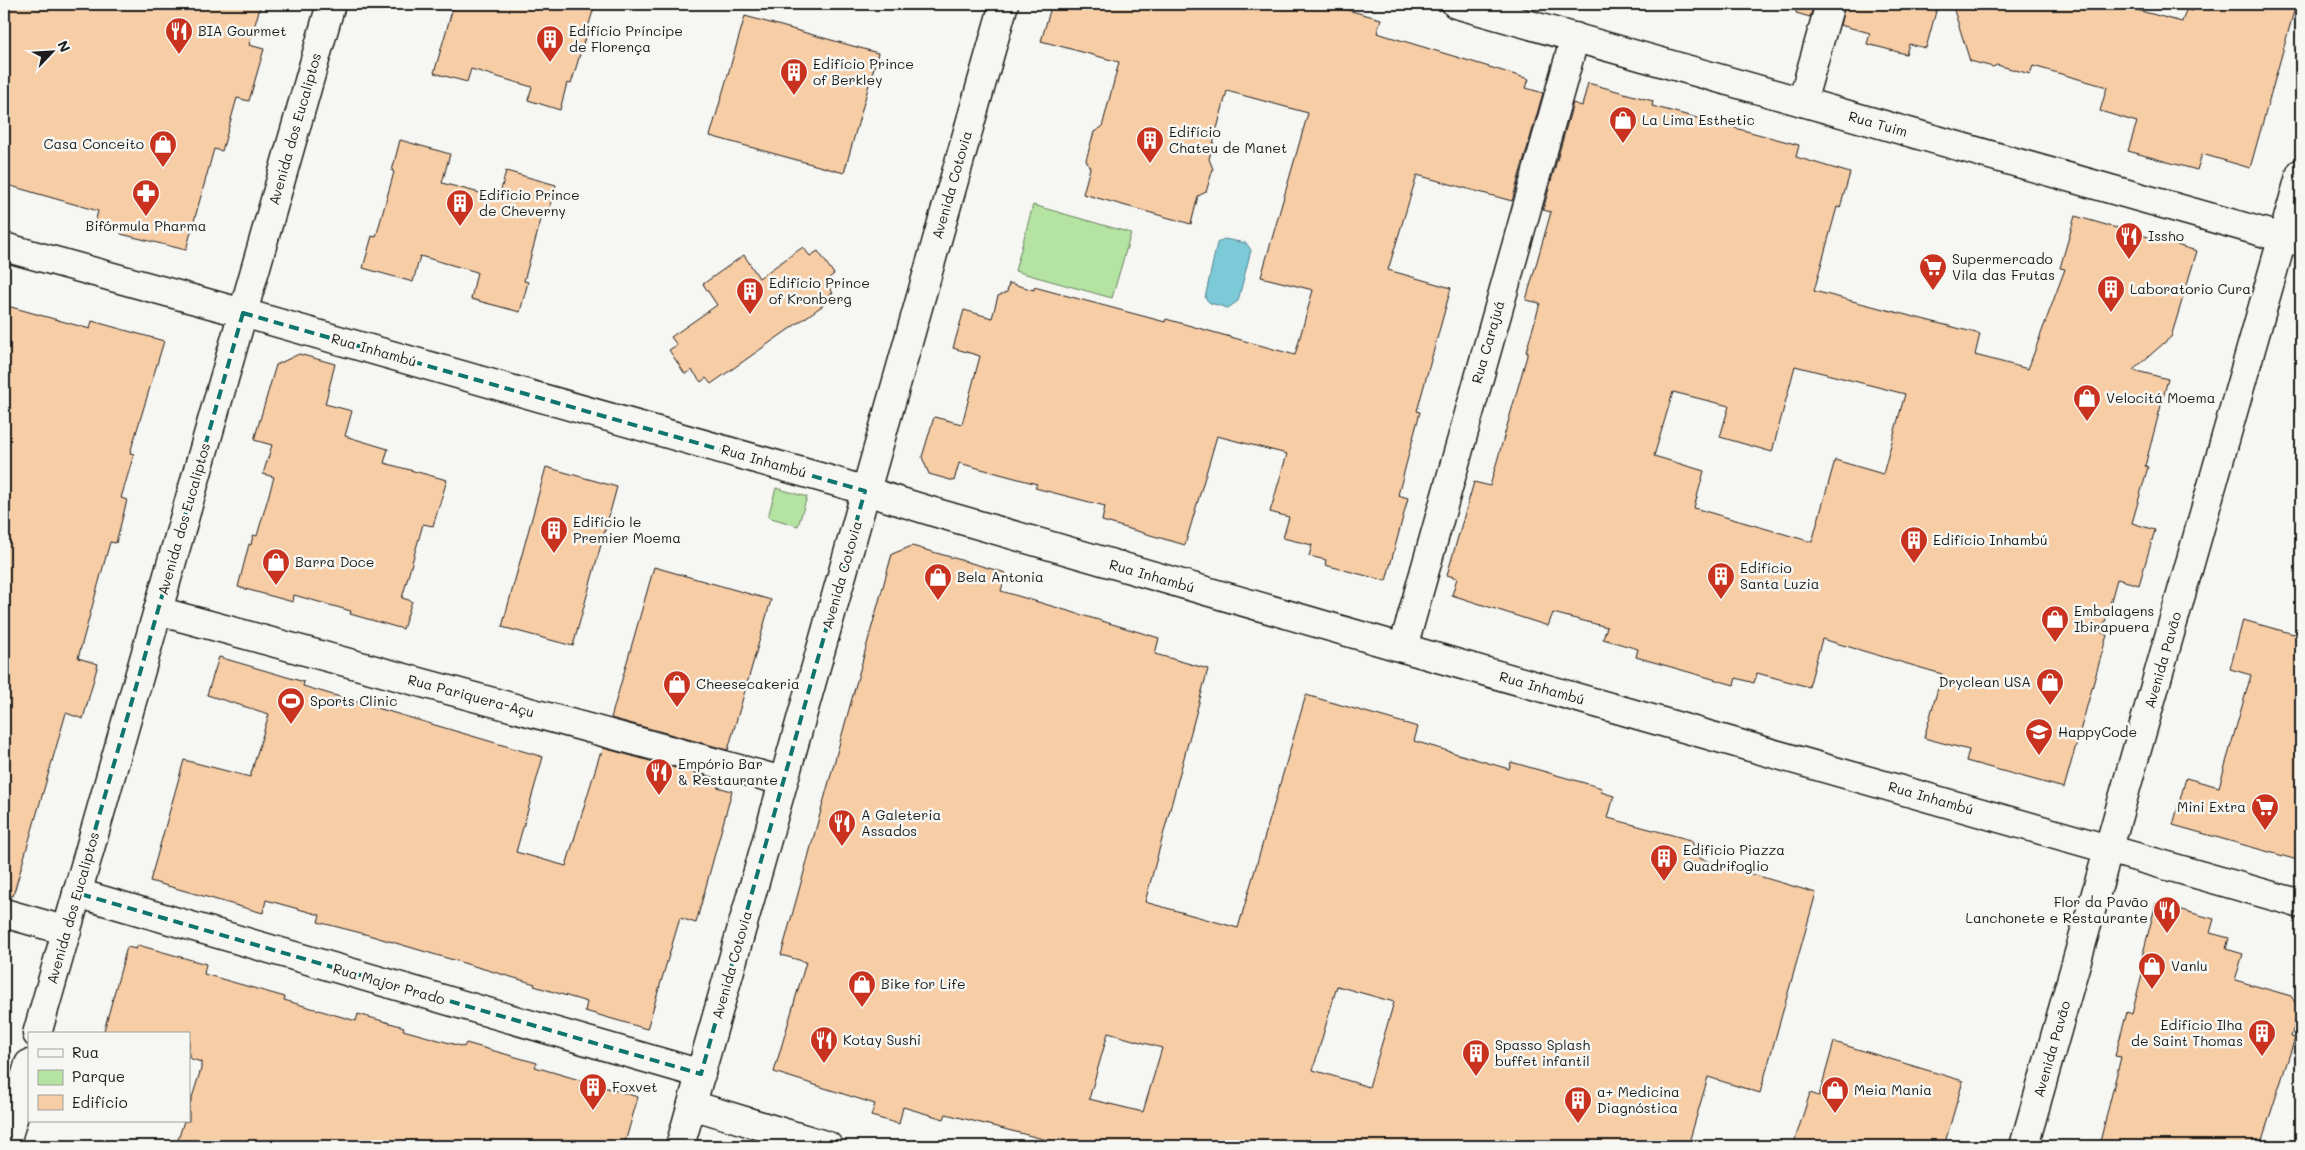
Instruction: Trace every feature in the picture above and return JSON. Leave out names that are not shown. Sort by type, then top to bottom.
[{"type":"street","name":"Avenida dos Eucaliptos","points":[[39,1032],[331,4]]},
{"type":"street","name":"Avenida Cotovia","points":[[680,1146],[1004,4]]},
{"type":"street","name":"Rua Tuim","points":[[1456,4],[2292,240]]},
{"type":"street","points":[[1802,102],[1830,4]]},
{"type":"street","name":"Rua Carajuá","points":[[1403,648],[1576,37]]},
{"type":"street","name":"Avenida Pavão","points":[[2024,1146],[2110,849],[2292,240],[2301,173]]},
{"type":"street","name":"Rua Inhambú","points":[[4,247],[243,313],[865,491],[1403,648],[2301,904]]},
{"type":"street","name":"Rua Pariquera-Açu","points":[[158,611],[784,781]]},
{"type":"street","name":"Rua Major Prado","points":[[77,893],[701,1074]]},
{"type":"street","points":[[4,912],[67,931]]},
{"type":"street","points":[[5,1146],[28,1067]]},
{"type":"street","points":[[692,1105],[828,1146]]},
{"type":"highlighted area","points":[[243,313],[865,491],[701,1074],[77,893]]},
{"type":"green space","points":[[1033,205],[1131,233],[1112,298],[1015,271]]},
{"type":"green space","points":[[776,488],[807,497],[798,526],[768,517]]},
{"type":"water","points":[[1224,239],[1246,243],[1251,250],[1238,301],[1228,308],[1210,303],[1205,298],[1217,243]]},
{"type":"building","points":[[4,4],[261,4],[249,45],[264,49],[249,101],[237,98],[222,151],[214,149],[186,250],[121,234],[122,230],[95,223],[98,211],[4,184]]},
{"type":"building","name":"Edifício Príncipe de Florença","points":[[454,4],[595,4],[571,84],[567,83],[560,110],[528,100],[532,87],[471,69],[467,82],[434,73]]},
{"type":"building","points":[[1052,4],[1325,4],[1381,19],[1377,33],[1529,79],[1526,88],[1543,93],[1512,201],[1417,175],[1388,270],[1451,288],[1417,411],[1420,412],[1398,495],[1408,498],[1386,581],[1325,565],[1326,560],[1309,556],[1312,545],[1283,538],[1289,517],[1270,512],[1287,454],[1217,436],[1185,545],[1102,521],[1105,506],[1035,488],[1037,484],[959,463],[954,481],[929,474],[922,457],[934,417],[962,424],[980,356],[953,348],[964,310],[992,318],[998,296],[1007,292],[1009,283],[1034,290],[1034,287],[1165,322],[1166,319],[1295,355],[1313,290],[1261,277],[1308,113],[1227,91],[1209,159],[1213,169],[1206,192],[1198,196],[1191,224],[1083,194],[1090,168],[1086,160],[1094,132],[1102,127],[1119,62],[1041,41]]},
{"type":"building","points":[[1797,4],[1814,4],[1810,17],[1796,13]]},
{"type":"building","points":[[1845,4],[1938,4],[1926,48],[1909,44],[1906,54],[1867,44],[1870,33],[1840,25]]},
{"type":"building","points":[[1952,4],[2114,4],[2182,22],[2186,10],[2192,11],[2194,4],[2296,4],[2250,168],[2202,154],[2197,170],[2128,151],[2137,122],[2100,111],[2107,87],[2033,66],[2030,74],[1997,65],[1993,67],[1970,61]]},
{"type":"building","name":"Edifício Prince of Berkley","points":[[745,16],[878,53],[844,173],[710,136]]},
{"type":"building","points":[[1588,83],[1653,101],[1652,106],[1799,145],[1796,157],[1850,173],[1840,208],[1837,207],[1814,291],[1980,334],[1975,355],[2028,369],[2065,269],[2060,268],[2075,216],[2197,251],[2171,337],[2133,370],[2168,379],[2145,466],[2148,467],[2132,523],[2155,530],[2139,585],[2117,579],[2102,633],[2107,635],[2064,788],[1966,761],[1969,750],[1924,738],[1942,674],[1822,639],[1809,687],[1757,673],[1754,683],[1736,678],[1734,685],[1636,657],[1638,649],[1603,639],[1607,627],[1553,613],[1548,626],[1452,595],[1457,578],[1447,575],[1474,482],[1490,486],[1528,352],[1526,352],[1540,303],[1526,300],[1551,212],[1543,210],[1573,103],[1582,106]],"holes":[[[1795,366],[1905,394],[1883,474],[1835,460],[1812,542],[1694,508],[1704,471],[1654,456],[1673,392],[1729,406],[1720,437],[1772,452]]]},
{"type":"building","name":"Edificio Prince de Cheverny","points":[[400,140],[450,154],[442,183],[499,198],[506,171],[556,185],[547,217],[542,216],[524,281],[528,282],[520,312],[471,299],[477,272],[420,256],[413,282],[363,268],[372,236],[376,237],[394,172],[392,171]]},
{"type":"building","name":"Edifício Prince of Kronberg","points":[[803,247],[810,256],[818,251],[834,274],[825,281],[833,293],[829,295],[832,299],[711,384],[706,378],[701,382],[692,370],[685,374],[669,350],[677,345],[671,337],[717,305],[703,284],[744,255],[759,278]]},
{"type":"building","points":[[4,305],[90,329],[92,321],[164,341],[130,453],[134,454],[121,498],[127,500],[116,543],[110,542],[78,658],[98,664],[83,719],[66,713],[13,896],[4,895]]},
{"type":"building","points":[[299,354],[335,364],[325,404],[352,411],[345,436],[388,449],[384,463],[447,480],[433,526],[423,524],[402,598],[412,601],[403,629],[350,614],[351,611],[294,595],[293,602],[238,587],[249,544],[251,545],[253,535],[257,536],[274,477],[263,474],[272,445],[254,440],[276,365]]},
{"type":"building","name":"Edifício le Premier Moema","points":[[546,467],[617,487],[573,646],[502,627]]},
{"type":"building","points":[[912,546],[1006,573],[1001,591],[1159,638],[1155,654],[1208,669],[1145,902],[1238,928],[1306,695],[1418,727],[1414,741],[1509,769],[1511,762],[1602,788],[1601,792],[1614,796],[1608,818],[1691,840],[1701,859],[1816,893],[1760,1093],[1708,1077],[1688,1146],[1070,1146],[946,1114],[944,1119],[903,1107],[899,1124],[871,1116],[875,1104],[774,1072],[806,962],[781,955],[892,554]],"holes":[[[1337,986],[1394,1002],[1369,1087],[1313,1070]],[[1108,1033],[1162,1048],[1143,1112],[1089,1099]]]},
{"type":"building","points":[[654,567],[771,600],[728,750],[611,718]]},
{"type":"building","points":[[2243,620],[2301,636],[2301,861],[2173,825],[2186,778],[2219,787],[2251,675],[2230,669]]},
{"type":"building","points":[[219,657],[304,682],[303,686],[543,757],[516,852],[566,866],[603,748],[719,780],[717,787],[732,791],[696,923],[680,918],[647,1029],[585,1011],[587,1002],[534,986],[535,984],[318,922],[320,915],[266,900],[263,913],[150,881],[184,760],[250,777],[269,714],[207,695]]},
{"type":"building","points":[[2156,903],[2214,919],[2210,933],[2229,938],[2226,949],[2243,954],[2235,980],[2291,996],[2299,1009],[2291,1037],[2295,1038],[2260,1146],[2099,1146],[2121,1057],[2115,1056],[2127,1012],[2132,1014],[2146,958],[2142,957]]},
{"type":"building","points":[[138,945],[206,964],[204,974],[285,997],[284,1000],[356,1021],[358,1014],[404,1027],[403,1030],[464,1047],[466,1043],[537,1063],[535,1067],[638,1097],[624,1146],[176,1146],[184,1122],[190,1122],[190,1104],[201,1069],[201,1062],[190,1058],[190,1032],[104,1032],[127,947],[136,949]]},
{"type":"building","points":[[1834,1042],[1963,1081],[1944,1146],[1793,1146],[1810,1093],[1819,1096]]},
{"type":"place","name":"BIA Gourmet","points":[[179,55]]},
{"type":"place","name":"Edifício Príncipe de Florença","points":[[550,63]]},
{"type":"place","name":"Edifício Prince of Berkley","points":[[794,96]]},
{"type":"place","name":"La Lima Esthetic","points":[[1623,144]]},
{"type":"place","name":"Edifício Chateu de Manet","points":[[1150,164]]},
{"type":"place","name":"Casa Conceito","points":[[163,168]]},
{"type":"place","name":"Bifórmula Pharma","points":[[146,217]]},
{"type":"place","name":"Edificio Prince de Cheverny","points":[[460,227]]},
{"type":"place","name":"Issho","points":[[2129,260]]},
{"type":"place","name":"Supermercado Vila das Frutas","points":[[1933,291]]},
{"type":"place","name":"Laboratorio Cura","points":[[2111,313]]},
{"type":"place","name":"Edifício Prince of Kronberg","points":[[750,315]]},
{"type":"place","name":"Velocitá Moema","points":[[2087,422]]},
{"type":"place","name":"Edifício le Premier Moema","points":[[554,554]]},
{"type":"place","name":"Edifício Inhambú","points":[[1914,564]]},
{"type":"place","name":"Barra Doce","points":[[276,586]]},
{"type":"place","name":"Edifício Santa Luzia","points":[[1721,600]]},
{"type":"place","name":"Bela Antonia","points":[[938,601]]},
{"type":"place","name":"Embalagens Ibirapuera","points":[[2055,643]]},
{"type":"place","name":"Dryclean USA","points":[[2050,706]]},
{"type":"place","name":"Cheesecakeria","points":[[677,708]]},
{"type":"place","name":"Sports Clinic","points":[[291,725]]},
{"type":"place","name":"HappyCode","points":[[2039,756]]},
{"type":"place","name":"Empório Bar & Restaurante","points":[[659,796]]},
{"type":"place","name":"Mini Extra","points":[[2265,831]]},
{"type":"place","name":"A Galeteria Assados","points":[[842,847]]},
{"type":"place","name":"Edificio Piazza Quadrifoglio","points":[[1664,882]]},
{"type":"place","name":"Flor da Pavão Lanchonete e Restaurante","points":[[2167,934]]},
{"type":"place","name":"Vanlu","points":[[2152,990]]},
{"type":"place","name":"Bike for Life","points":[[862,1008]]},
{"type":"place","name":"Edificio Ilha de Saint Thomas","points":[[2262,1057]]},
{"type":"place","name":"Kotay Sushi","points":[[824,1064]]},
{"type":"place","name":"Spasso Splash buffet infantil","points":[[1476,1077]]},
{"type":"place","name":"Foxvet","points":[[593,1111]]},
{"type":"place","name":"Meia Mania","points":[[1835,1114]]},
{"type":"place","name":"a+ Medicina Diagnóstica","points":[[1578,1124]]}]
